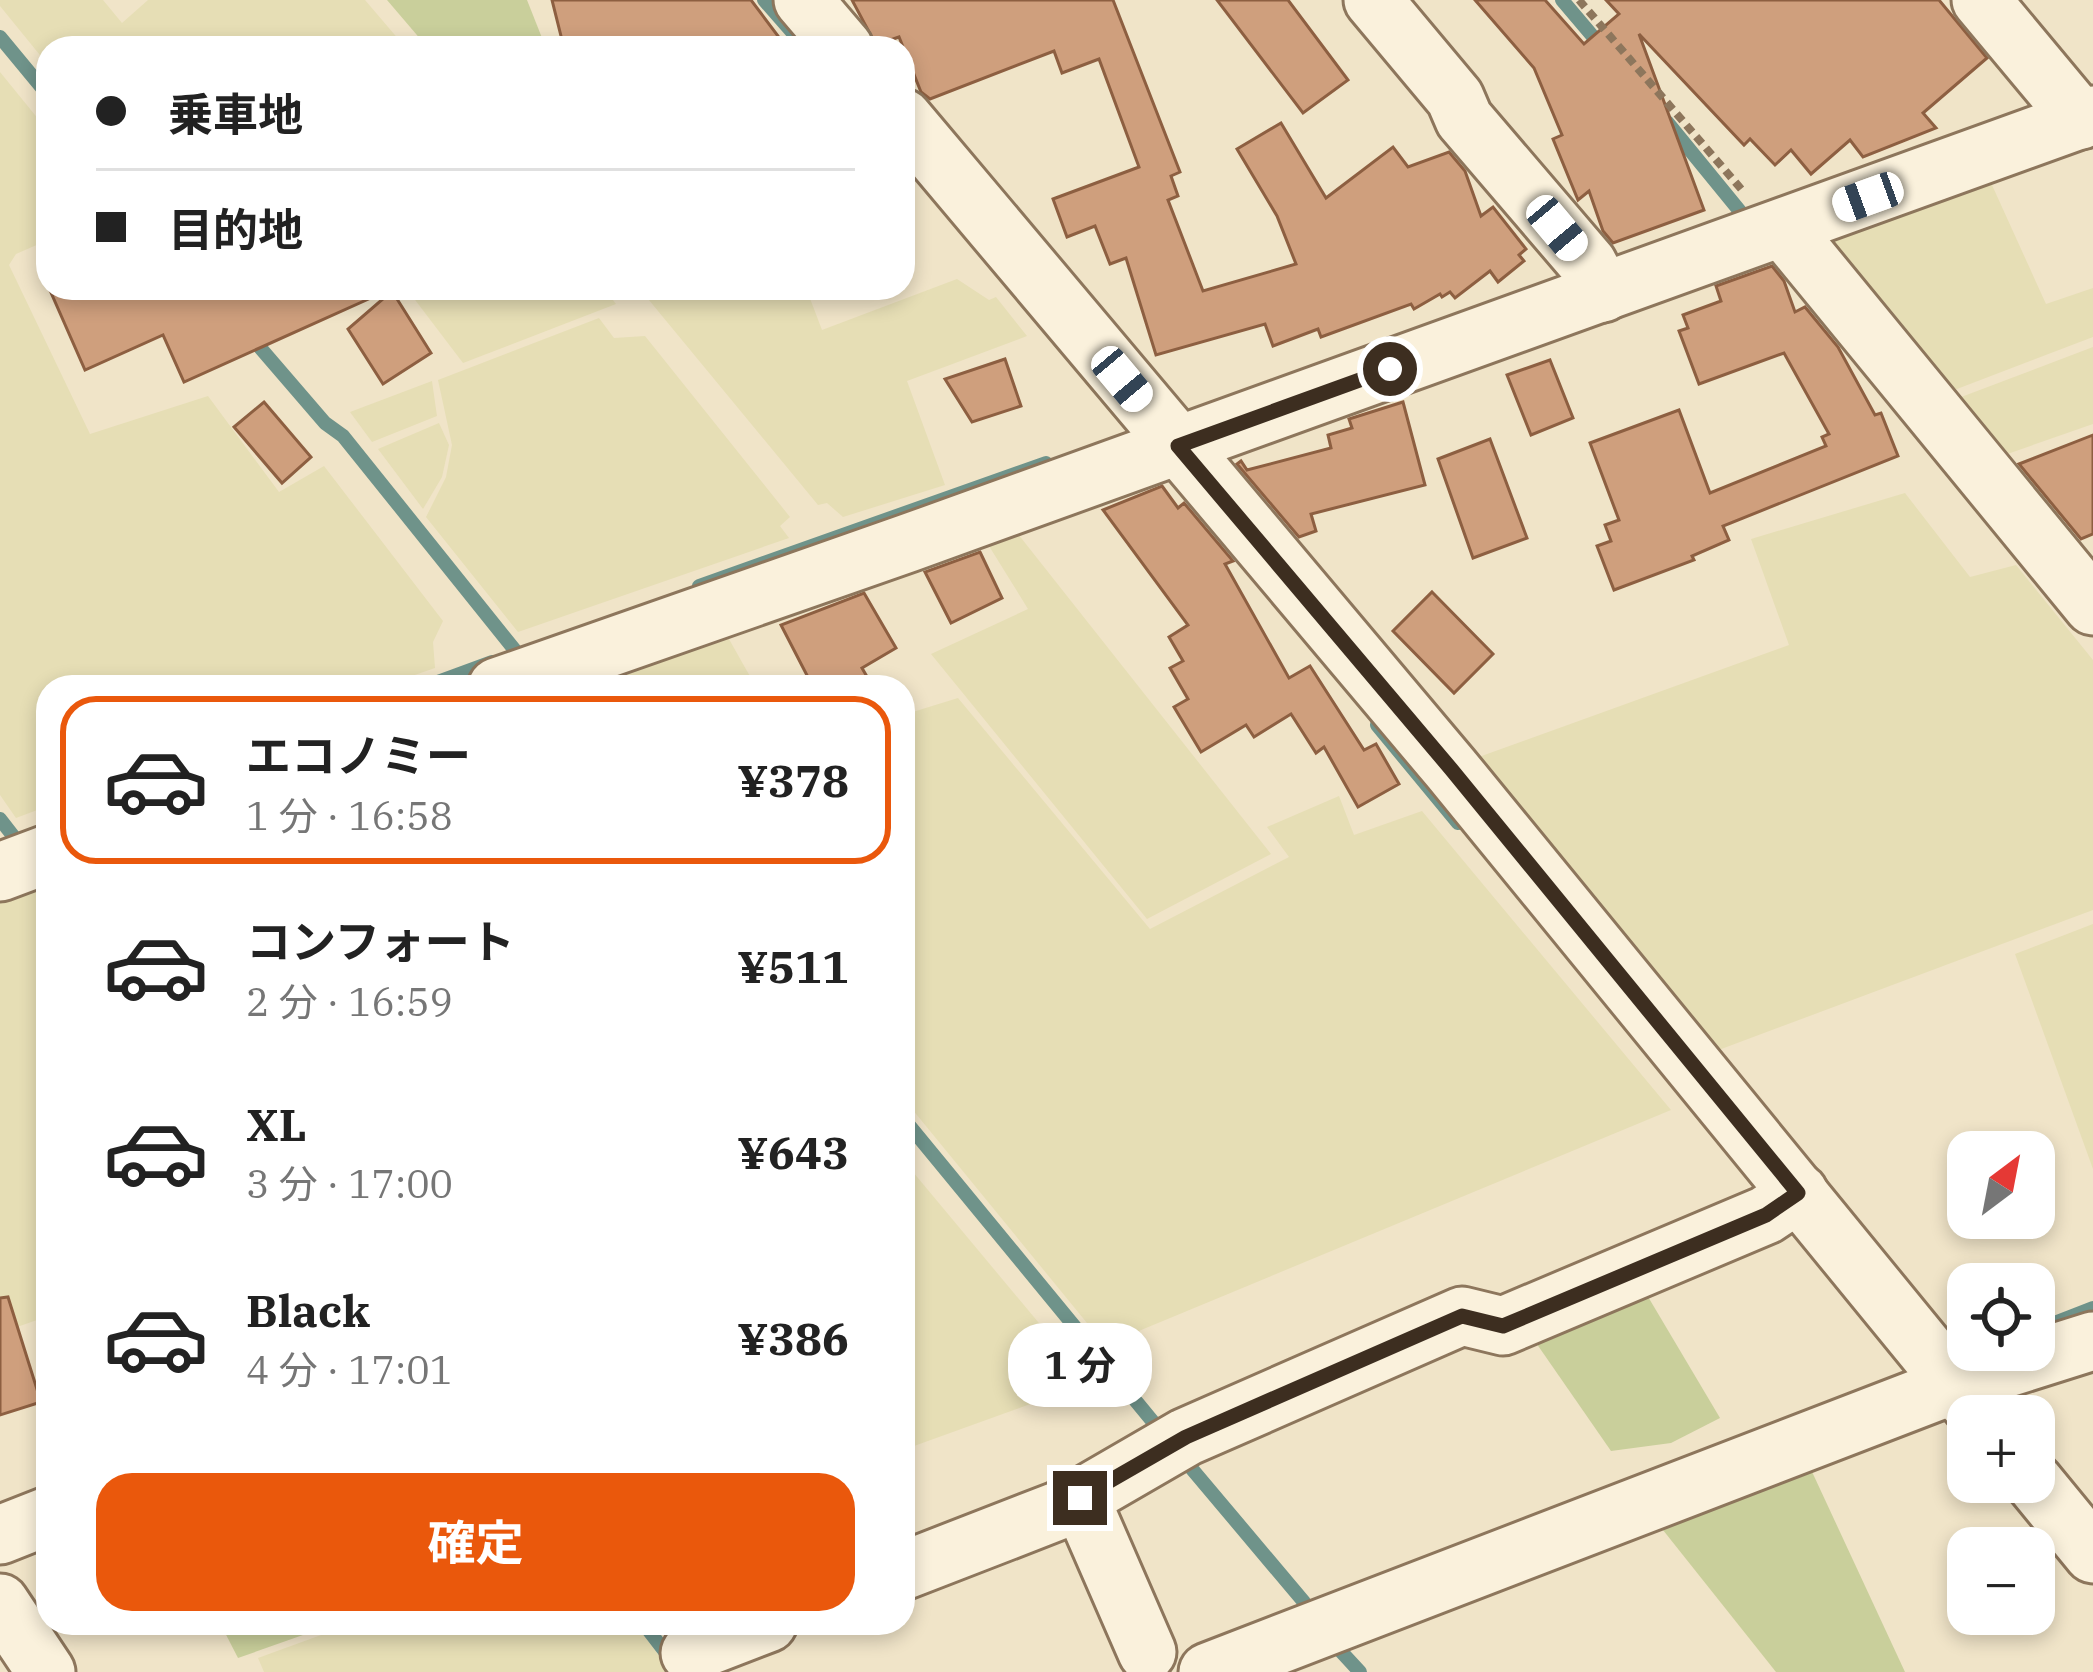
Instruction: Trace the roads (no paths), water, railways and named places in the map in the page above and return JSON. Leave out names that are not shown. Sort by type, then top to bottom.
[{"type":"street","points":[[803,0],[834,36]]},
{"type":"street","points":[[1373,0],[1595,279]]},
{"type":"street","points":[[531,675],[1178,446],[1595,279],[1767,224],[2076,109],[1981,0]]},
{"type":"street","points":[[915,149],[1178,446],[1451,769],[1783,1204],[1963,1395]]},
{"type":"street","points":[[1767,224],[2093,606]]},
{"type":"street","points":[[0,872],[36,858]]},
{"type":"street","points":[[915,1566],[1060,1510],[1173,1444],[1462,1316],[1503,1326],[1783,1204]]},
{"type":"street","points":[[1979,1395],[2093,1341]]},
{"type":"street","points":[[1208,1672],[1320,1654],[1947,1408]]},
{"type":"street","points":[[1080,1498],[1147,1652]]},
{"type":"street","points":[[2051,1503],[2093,1554]]},
{"type":"street","points":[[0,1535],[36,1521]]},
{"type":"street","points":[[0,1603],[46,1672]]},
{"type":"street","points":[[690,1653],[737,1635]]},
{"type":"waterway","points":[[764,0],[796,36]]},
{"type":"waterway","points":[[1562,0],[1601,46]]},
{"type":"waterway","points":[[0,37],[36,80]]},
{"type":"waterway","points":[[1667,122],[1743,215],[1755,221]]},
{"type":"waterway","points":[[251,337],[325,423],[343,436],[526,664]]},
{"type":"waterway","points":[[699,586],[1046,463]]},
{"type":"waterway","points":[[457,675],[492,662]]},
{"type":"waterway","points":[[1377,725],[1458,823]]},
{"type":"waterway","points":[[0,819],[14,837]]},
{"type":"waterway","points":[[915,1133],[1163,1434]]},
{"type":"waterway","points":[[2055,1323],[2093,1308]]},
{"type":"waterway","points":[[1181,1456],[1304,1602]]},
{"type":"waterway","points":[[652,1635],[673,1662]]},
{"type":"waterway","points":[[1336,1646],[1360,1672]]}]
